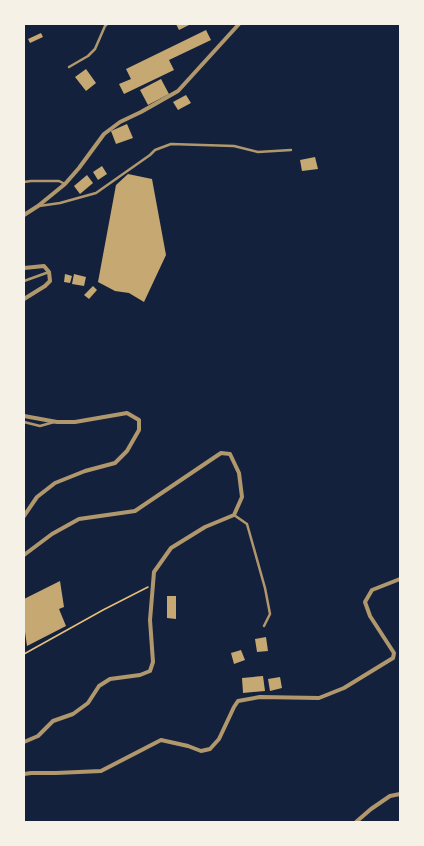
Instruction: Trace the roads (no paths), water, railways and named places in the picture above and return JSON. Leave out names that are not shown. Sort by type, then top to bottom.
[{"type":"street","points":[[24,216],[65,184],[104,134],[120,122],[178,91],[238,24]]},
{"type":"street","points":[[24,268],[44,266],[49,272],[50,281],[45,286],[24,299]]},
{"type":"street","points":[[24,416],[57,422],[75,422],[127,413],[139,420],[139,430],[126,451],[115,463],[85,471],[55,482],[37,497],[24,516]]},
{"type":"street","points":[[24,555],[52,534],[79,519],[135,511],[221,453],[230,454],[239,473],[242,496],[234,515],[205,527],[172,548],[154,572],[150,620],[153,662],[150,670],[140,675],[110,678],[99,686],[88,703],[73,714],[53,721],[38,736],[24,742]]},
{"type":"street","points":[[24,774],[101,771],[161,740],[188,746],[201,751],[210,748],[219,739],[238,701],[260,696],[319,698],[344,688],[393,658],[394,653],[370,616],[365,602],[372,590],[400,580]]},
{"type":"street","points":[[356,822],[370,809],[390,796],[400,794]]},
{"type":"lane","points":[[69,67],[88,56],[95,49],[107,24]]},
{"type":"lane","points":[[38,206],[60,203],[96,193],[155,150],[171,144],[234,146],[258,152],[291,150]]},
{"type":"lane","points":[[24,182],[59,181],[65,184]]},
{"type":"lane","points":[[24,281],[49,272]]},
{"type":"lane","points":[[24,422],[40,426],[57,422]]},
{"type":"lane","points":[[234,515],[247,524],[265,588],[270,614],[264,626]]}]
